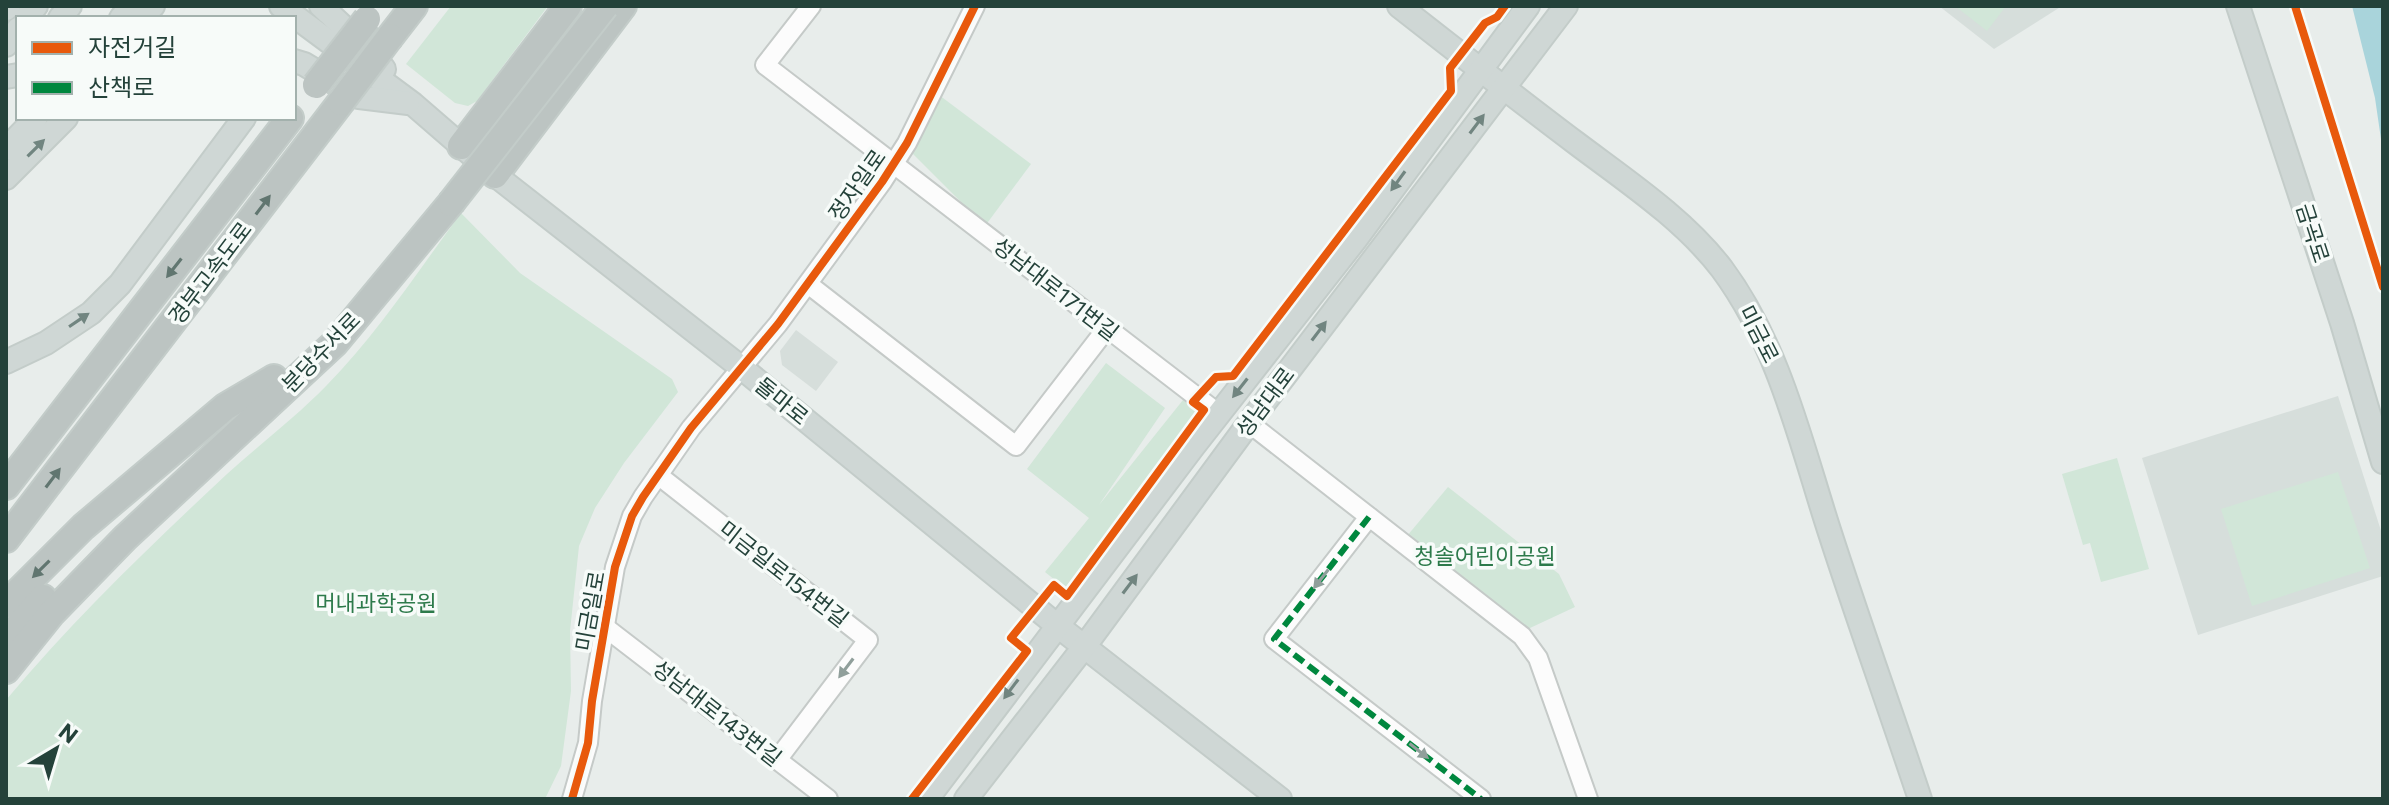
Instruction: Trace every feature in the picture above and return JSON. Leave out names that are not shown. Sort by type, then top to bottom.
[{"type":"highway","name":"경부고속도로","points":[[6,539],[414,6]]},
{"type":"highway","points":[[461,146],[568,6]]},
{"type":"highway","name":"분당수서로","points":[[7,670],[51,614],[125,538],[335,343],[586,6]]},
{"type":"highway","name":"분당수서로","points":[[6,640],[112,529],[274,378],[323,328],[445,198],[605,6]]},
{"type":"highway","points":[[495,175],[623,6]]},
{"type":"highway","name":"경부고속도로","points":[[296,111],[372,12]]},
{"type":"highway","name":"경부고속도로","points":[[6,486],[289,120]]},
{"type":"highway","points":[[6,604],[83,527],[225,407],[274,378]]},
{"type":"main road","points":[[321,6],[364,46],[413,104]]},
{"type":"main road","name":"미금로","points":[[1399,6],[1631,184],[1697,242],[1720,267],[1758,324],[1788,397],[1830,533],[1920,799]]},
{"type":"main road","name":"성남대로","points":[[927,799],[1356,239],[1528,6]]},
{"type":"main road","name":"성남대로","points":[[966,799],[1566,6]]},
{"type":"main road","name":"금곡로","points":[[2238,6],[2342,323],[2383,462]]},
{"type":"main road","name":"돌마로","points":[[296,17],[413,104],[495,175],[743,369],[1084,647],[1280,799]]},
{"type":"main road","points":[[296,39],[330,43]]},
{"type":"main road","points":[[296,62],[359,97],[413,104]]},
{"type":"main road","points":[[6,178],[64,120]]},
{"type":"main road","points":[[6,362],[46,343],[91,313],[120,284],[243,120]]},
{"type":"main road","points":[[6,149],[31,123]]},
{"type":"street","name":"성남대로171번길","points":[[811,6],[765,65],[1219,414]]},
{"type":"street","name":"정자일로","points":[[743,369],[894,164],[975,6]]},
{"type":"street","points":[[808,284],[1016,446],[1107,328]]},
{"type":"street","name":"미금일로","points":[[572,799],[588,743],[609,599],[623,538],[638,506],[691,428],[743,369]]},
{"type":"street","points":[[1249,423],[1533,647],[1588,799]]},
{"type":"street","name":"미금일로154번길","points":[[658,475],[868,640],[777,760]]},
{"type":"street","points":[[1369,517],[1274,639],[1481,799]]},
{"type":"street","name":"성남대로143번길","points":[[606,628],[828,799]]},
{"type":"shaded area","points":[[1939,6],[2062,6],[1994,49]]},
{"type":"shaded area","points":[[796,330],[838,362],[816,391],[782,365],[780,351]]},
{"type":"shaded area","points":[[2338,396],[2383,537],[2383,576],[2198,635],[2142,458]]},
{"type":"green space","points":[[451,6],[548,6],[477,101],[468,106],[455,103],[406,64]]},
{"type":"green space","points":[[1955,6],[2006,6],[1987,31]]},
{"type":"green space","points":[[935,92],[1031,164],[985,226],[911,152]]},
{"type":"green space","name":"머내과학공원","points":[[461,213],[520,273],[672,379],[678,392],[624,463],[595,508],[579,546],[570,631],[571,691],[561,766],[545,799],[6,799],[6,700],[58,641],[141,556],[346,365]]},
{"type":"green space","points":[[1106,363],[1165,408],[1099,505],[1183,400],[1198,411],[1065,588],[1045,572],[1089,518],[1027,469]]},
{"type":"green space","points":[[2117,458],[2149,569],[2101,582],[2090,543],[2083,545],[2062,474]]},
{"type":"green space","points":[[2338,472],[2370,568],[2252,606],[2221,509]]},
{"type":"green space","name":"청솔어린이공원","points":[[1448,487],[1559,574],[1575,607],[1524,628],[1407,536]]},
{"type":"water","points":[[2352,6],[2383,6],[2383,153],[2375,98]]},
{"type":"marked path","points":[[1369,517],[1274,639],[1481,799]]},
{"type":"cycle path","points":[[572,799],[588,743],[592,701],[615,567],[632,516],[691,428],[778,324],[882,182],[907,143],[975,6]]},
{"type":"cycle path","points":[[912,799],[1027,651],[1011,638],[1054,585],[1067,596],[1204,410],[1193,402],[1216,377],[1233,376],[1451,91],[1450,68],[1485,23],[1497,17],[1505,6]]},
{"type":"cycle path","points":[[2295,6],[2383,287]]}]
